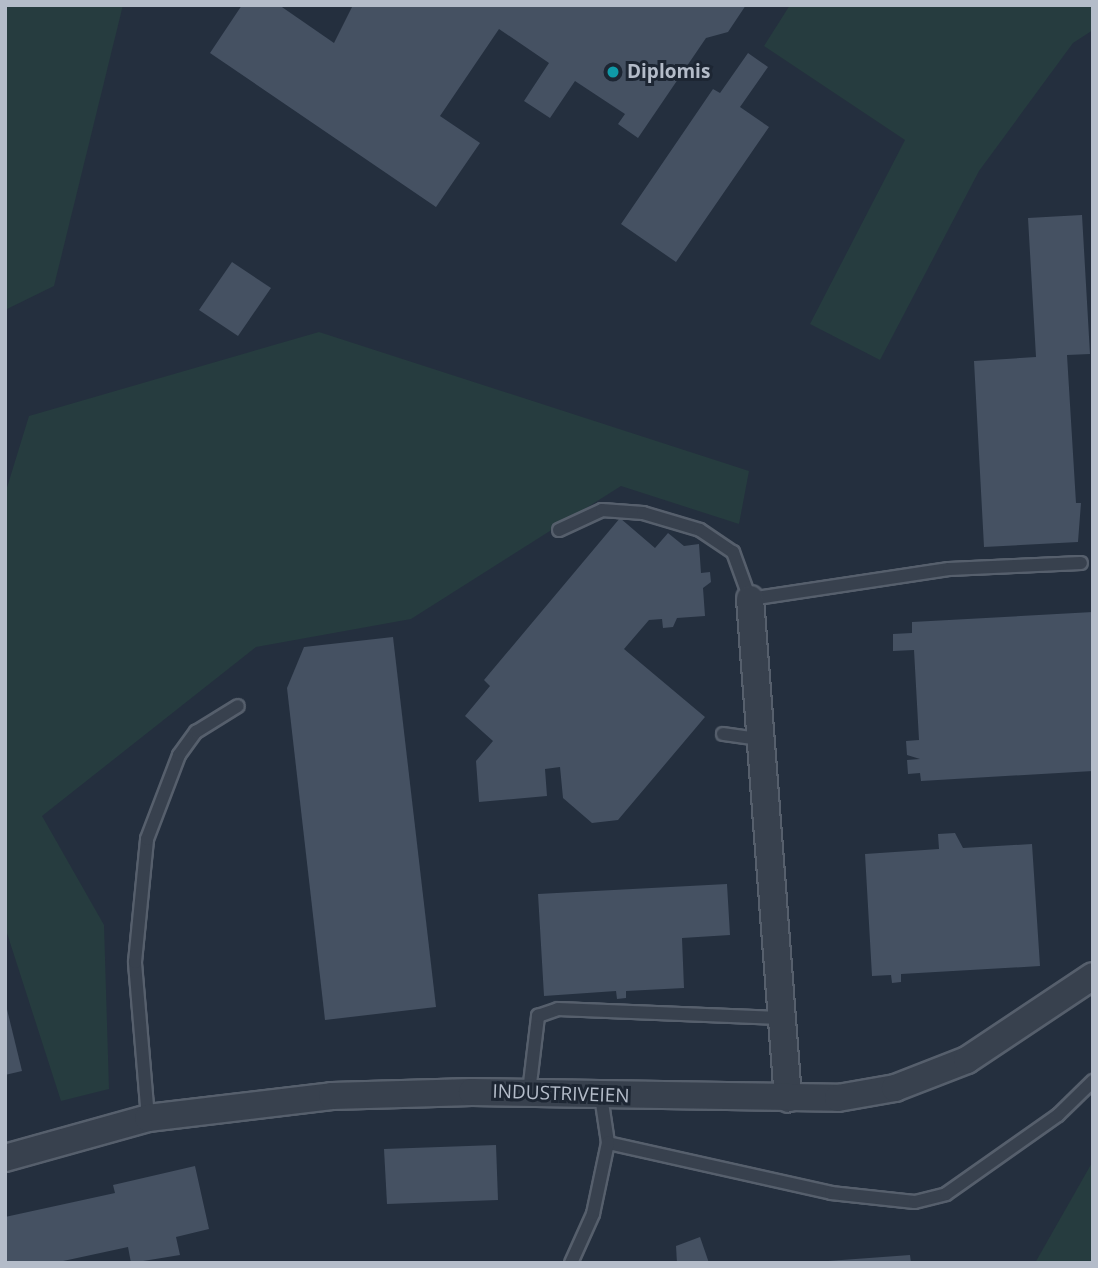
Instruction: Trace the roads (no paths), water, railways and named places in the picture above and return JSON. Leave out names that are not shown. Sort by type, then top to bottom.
[{"type":"street","points":[[750,599],[759,739],[786,1018],[788,1099]]},
{"type":"street","name":"INDUSTRIVEIEN","points":[[5,1158],[148,1118],[332,1096],[529,1093],[788,1099],[895,1088],[967,1060],[1093,976]]},
{"type":"lane","points":[[559,530],[602,510],[643,513],[700,530],[733,552],[750,599],[949,569],[1081,563]]},
{"type":"lane","points":[[148,1118],[135,962],[147,839],[179,755],[196,732],[238,706]]},
{"type":"lane","points":[[723,734],[759,739]]},
{"type":"lane","points":[[529,1093],[538,1016],[558,1009],[786,1018]]},
{"type":"lane","points":[[608,1143],[831,1193],[915,1202],[946,1194],[1058,1115],[1093,1081]]},
{"type":"lane","points":[[571,1263],[593,1214],[608,1143],[601,1096]]},
{"type":"place","name":"Diplomis","points":[[613,72]]}]
